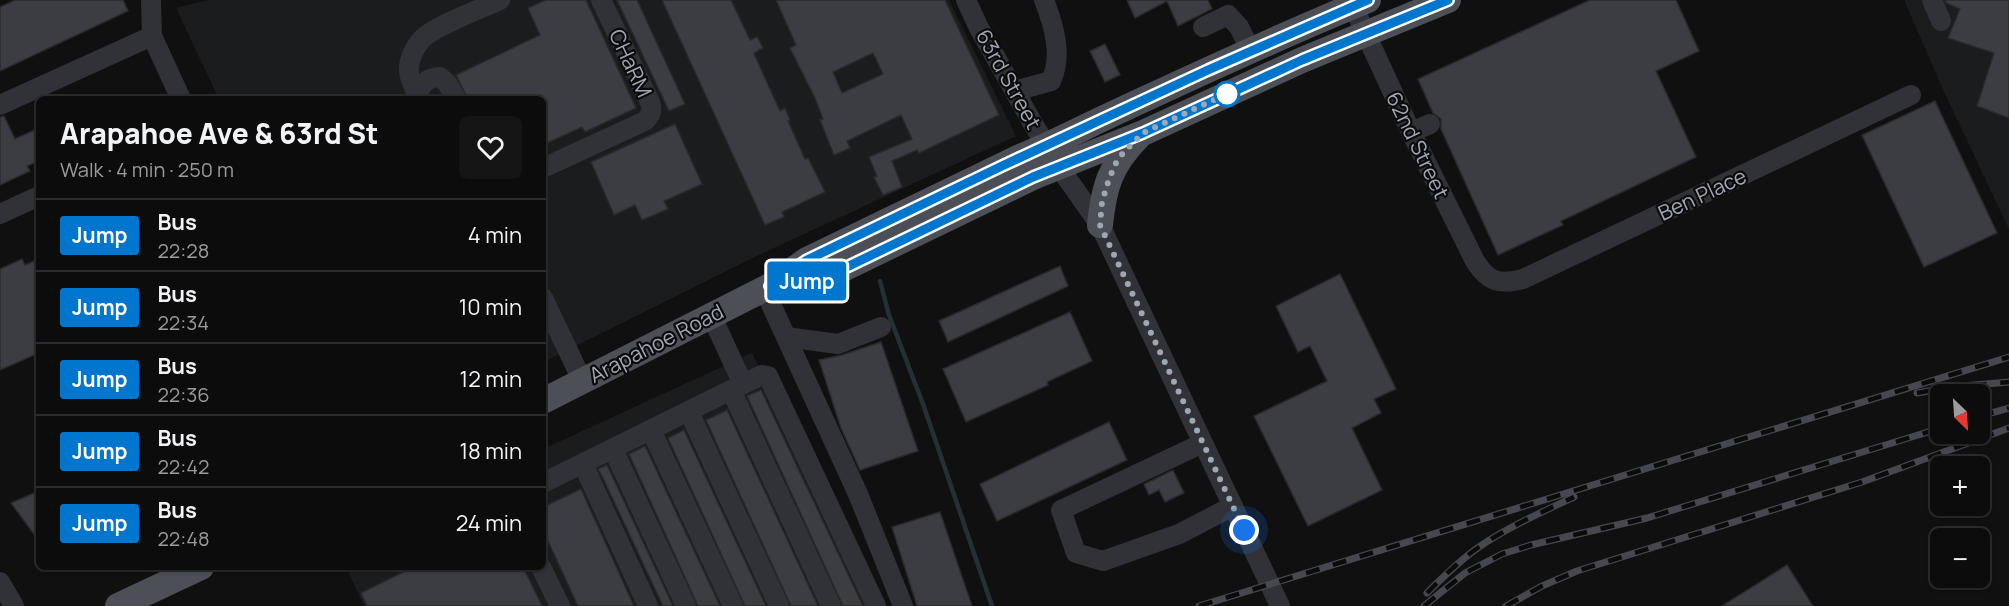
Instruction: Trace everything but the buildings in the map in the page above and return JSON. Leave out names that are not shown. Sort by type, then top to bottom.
[{"type":"main road","points":[[1053,157],[1143,133],[1254,81],[1448,0]]},
{"type":"main road","points":[[1053,157],[1072,133],[1361,3]]},
{"type":"main road","points":[[1100,225],[1102,202],[1116,163],[1143,133]]},
{"type":"main road","name":"Arapahoe Road","points":[[546,398],[767,288],[820,280],[1033,177],[1053,157]]},
{"type":"main road","points":[[118,606],[195,570]]},
{"type":"street","points":[[151,0],[152,36],[180,96]]},
{"type":"street","points":[[418,96],[409,72],[416,46],[424,37],[436,30],[500,0]]},
{"type":"street","name":"CHaRM","points":[[546,167],[645,121],[651,115],[650,102],[601,0]]},
{"type":"street","name":"63rd Street","points":[[966,0],[1053,157],[1100,225],[1280,606]]},
{"type":"street","points":[[1015,91],[1051,81],[1057,70],[1053,25],[1044,0]]},
{"type":"street","points":[[1932,0],[1941,21]]},
{"type":"street","name":"62nd Street","points":[[1361,3],[1366,33],[1411,132],[1475,261],[1490,280]]},
{"type":"street","points":[[1203,27],[1225,8],[1239,27],[1251,51]]},
{"type":"street","points":[[0,105],[152,36]]},
{"type":"street","points":[[418,96],[425,81],[433,77],[440,77],[447,83],[454,96]]},
{"type":"street","name":"Ben Place","points":[[1490,280],[1511,282],[1523,279],[1911,95]]},
{"type":"street","points":[[1411,132],[1430,124]]},
{"type":"street","points":[[0,214],[36,197]]},
{"type":"street","points":[[767,288],[786,337],[858,494],[903,606]]},
{"type":"street","points":[[546,304],[582,380]]},
{"type":"street","points":[[711,315],[737,387],[831,606]]},
{"type":"street","points":[[786,337],[838,344],[880,327]]},
{"type":"street","points":[[546,482],[762,375],[768,376],[876,606]]},
{"type":"street","points":[[689,412],[779,606]]},
{"type":"street","points":[[651,430],[733,606]]},
{"type":"street","points":[[1203,443],[1061,510],[1076,553],[1103,561],[1179,534],[1233,506]]},
{"type":"street","points":[[613,449],[686,606]]},
{"type":"street","points":[[583,464],[648,606]]},
{"type":"street","points":[[542,570],[560,606]]},
{"type":"street","points":[[0,582],[14,606]]},
{"type":"shaded area","points":[[208,0],[949,0],[1016,136],[763,253],[546,361],[546,96],[218,96],[176,8]]},
{"type":"shaded area","points":[[1904,0],[2009,0],[2009,229],[1945,94]]},
{"type":"shaded area","points":[[752,353],[881,606],[364,606],[347,570],[546,570],[546,448]]},
{"type":"waterway","points":[[880,281],[889,315],[923,404],[992,606]]},
{"type":"railway","points":[[1199,606],[2009,357]]},
{"type":"railway","points":[[1917,393],[1951,387],[2009,382]]},
{"type":"railway","points":[[1990,413],[2009,408]]},
{"type":"railway","points":[[1506,606],[1542,586],[1577,571],[1862,482],[2009,428]]},
{"type":"railway","points":[[1424,606],[1465,573],[1502,554],[1647,518],[1930,431]]},
{"type":"railway","points":[[1427,593],[1458,563],[1490,540],[1525,520],[1574,497]]},
{"type":"bus line","name":"Jump","points":[[1368,0],[1208,70],[1046,147],[1020,157],[807,260],[770,286],[820,280],[1033,177],[1143,133],[1302,60],[1448,0]]},
{"type":"route","points":[[1227,94],[1235,90],[1143,133],[1123,153],[1109,179],[1102,202],[1100,225],[1244,530]]}]
